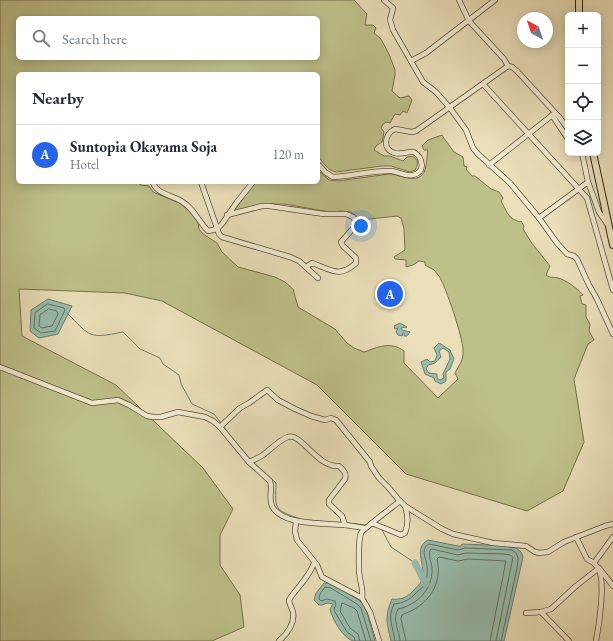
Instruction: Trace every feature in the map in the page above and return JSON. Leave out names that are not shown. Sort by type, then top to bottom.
[{"type":"main road","points":[[579,0],[579,12]]},
{"type":"main road","points":[[594,156],[613,246]]},
{"type":"street","points":[[384,0],[393,8],[390,20],[391,24],[410,61],[423,82],[436,92],[450,108],[466,130],[473,148],[489,165],[510,183],[567,254],[574,256],[577,259],[613,334]]},
{"type":"street","points":[[460,0],[469,21],[504,58],[508,66],[517,71],[554,114],[565,134]]},
{"type":"street","points":[[410,61],[426,53],[495,0]]},
{"type":"street","points":[[320,166],[325,172],[334,176],[393,171],[406,175],[414,175],[422,166],[420,157],[414,152],[395,153],[392,151],[386,144],[387,134],[399,128],[412,132],[416,131],[508,66]]},
{"type":"street","points":[[483,84],[589,200],[613,290]]},
{"type":"street","points":[[554,114],[565,123]]},
{"type":"street","points":[[489,165],[554,114]]},
{"type":"street","points":[[560,118],[565,125]]},
{"type":"street","points":[[583,156],[588,182],[599,212],[608,225]]},
{"type":"street","points":[[539,218],[588,182]]},
{"type":"street","points":[[153,184],[155,188],[186,204],[196,214],[208,231],[217,229],[251,184]]},
{"type":"street","points":[[202,184],[217,229],[222,237],[290,257],[299,261],[318,278]]},
{"type":"street","points":[[227,216],[262,206],[324,214],[346,214],[353,216],[356,225],[341,242],[343,246],[356,258],[356,263],[350,268],[338,273],[326,270],[312,263],[306,267]]},
{"type":"street","points":[[0,367],[92,403],[118,400],[147,416],[161,417],[178,412],[196,415],[213,421],[220,427],[249,462],[270,481],[272,485],[270,499],[271,506],[278,513],[296,521],[344,523],[364,528]]},
{"type":"street","points":[[220,427],[240,408],[267,390],[278,400],[295,409],[325,420],[331,418],[336,420],[370,462],[379,478],[405,506],[453,534],[493,542],[526,546],[539,553],[548,552],[564,542],[613,524]]},
{"type":"street","points":[[249,462],[261,456],[284,439],[290,436],[294,437],[303,443],[317,458],[331,466],[339,466],[345,472],[345,478],[329,500],[329,504],[342,516],[344,523]]},
{"type":"street","points":[[362,598],[364,592],[359,576],[361,533],[364,528],[400,501]]},
{"type":"street","points":[[372,523],[401,535],[405,533],[408,527],[408,516],[405,506]]},
{"type":"street","points":[[296,521],[295,531],[297,540],[317,565],[322,577],[362,598],[370,612],[379,641]]},
{"type":"street","points":[[576,537],[587,559],[599,568],[613,586]]},
{"type":"street","points":[[594,563],[613,537]]},
{"type":"street","points":[[279,641],[286,634],[293,621],[293,611],[288,600],[308,576],[314,563]]},
{"type":"street","points":[[526,613],[541,612],[554,606],[599,568]]},
{"type":"street","points":[[596,641],[601,592],[599,568]]},
{"type":"street","points":[[541,612],[569,641]]},
{"type":"green space","points":[[0,0],[354,0],[367,14],[365,25],[373,25],[376,28],[374,33],[381,39],[389,54],[395,70],[392,91],[400,98],[409,96],[412,100],[407,113],[403,111],[400,115],[395,114],[390,123],[386,122],[383,124],[381,128],[384,132],[382,142],[376,146],[374,150],[384,156],[390,156],[403,161],[407,157],[412,156],[417,162],[415,170],[410,172],[391,166],[382,166],[336,172],[326,166],[320,158],[320,72],[16,72],[16,184],[140,184],[149,186],[153,192],[185,207],[198,222],[199,229],[203,234],[217,243],[222,252],[238,267],[275,277],[285,282],[293,289],[298,307],[335,329],[347,343],[354,348],[364,352],[384,346],[394,346],[404,351],[404,363],[438,398],[458,379],[455,373],[463,357],[462,344],[450,301],[439,276],[434,270],[425,265],[425,262],[419,261],[406,267],[406,260],[395,259],[394,257],[405,250],[404,229],[401,218],[397,216],[361,220],[351,212],[330,212],[284,204],[270,204],[234,211],[254,184],[320,184],[320,172],[329,180],[338,181],[389,174],[410,178],[420,177],[424,173],[428,150],[424,150],[422,146],[428,140],[442,135],[454,152],[463,157],[464,166],[467,167],[466,169],[472,176],[475,176],[491,189],[499,192],[503,198],[501,201],[509,215],[519,222],[521,221],[524,226],[523,229],[531,242],[550,266],[546,275],[564,281],[575,287],[583,295],[580,296],[582,304],[586,305],[586,317],[590,324],[589,331],[594,340],[588,344],[574,379],[584,442],[563,491],[527,511],[406,474],[317,385],[162,301],[125,293],[19,289],[22,336],[116,385],[203,468],[233,509],[220,535],[220,565],[240,595],[244,627],[212,641],[0,641]]},
{"type":"water","points":[[48,299],[72,306],[58,334],[39,338],[30,331],[31,310]]},
{"type":"water","points":[[400,323],[407,327],[401,328],[402,330],[410,332],[407,336],[404,336],[404,333],[402,336],[398,335],[396,332],[398,328],[395,329],[394,326]]},
{"type":"water","points":[[439,343],[450,350],[454,359],[450,369],[446,372],[446,381],[441,384],[435,381],[434,378],[425,374],[421,362],[427,359],[430,362],[435,361],[437,355],[434,348]],"holes":[[[443,348],[449,352],[450,359],[443,374],[444,378],[440,380],[437,378],[437,374],[429,373],[426,369],[428,365],[433,364],[441,357],[439,351]]]},
{"type":"water","points":[[428,540],[458,546],[461,546],[462,544],[514,546],[521,552],[523,557],[504,641],[391,641],[387,620],[389,605],[392,599],[400,599],[407,596],[421,582],[423,569],[420,553],[423,543]]},
{"type":"water","points":[[324,583],[332,584],[359,600],[365,606],[375,641],[353,641],[345,636],[331,613],[330,609],[333,604],[327,603],[319,605],[314,600],[316,593]]},
{"type":"waterway","points":[[67,313],[81,327],[91,334],[103,335],[123,332],[140,349],[160,358],[163,364],[179,375],[181,384],[192,404],[214,414],[221,423]]},
{"type":"waterway","points":[[224,427],[230,436]]},
{"type":"waterway","points":[[233,440],[251,460]]},
{"type":"waterway","points":[[253,462],[276,483],[276,504],[278,508],[281,511],[301,519]]},
{"type":"waterway","points":[[308,520],[330,522]]},
{"type":"waterway","points":[[348,523],[366,525]]},
{"type":"waterway","points":[[381,528],[391,547],[415,563]]},
{"type":"waterway","points":[[415,563],[426,584]]},
{"type":"place","name":"Suntopia Okayama Soja","points":[[390,294]]}]
